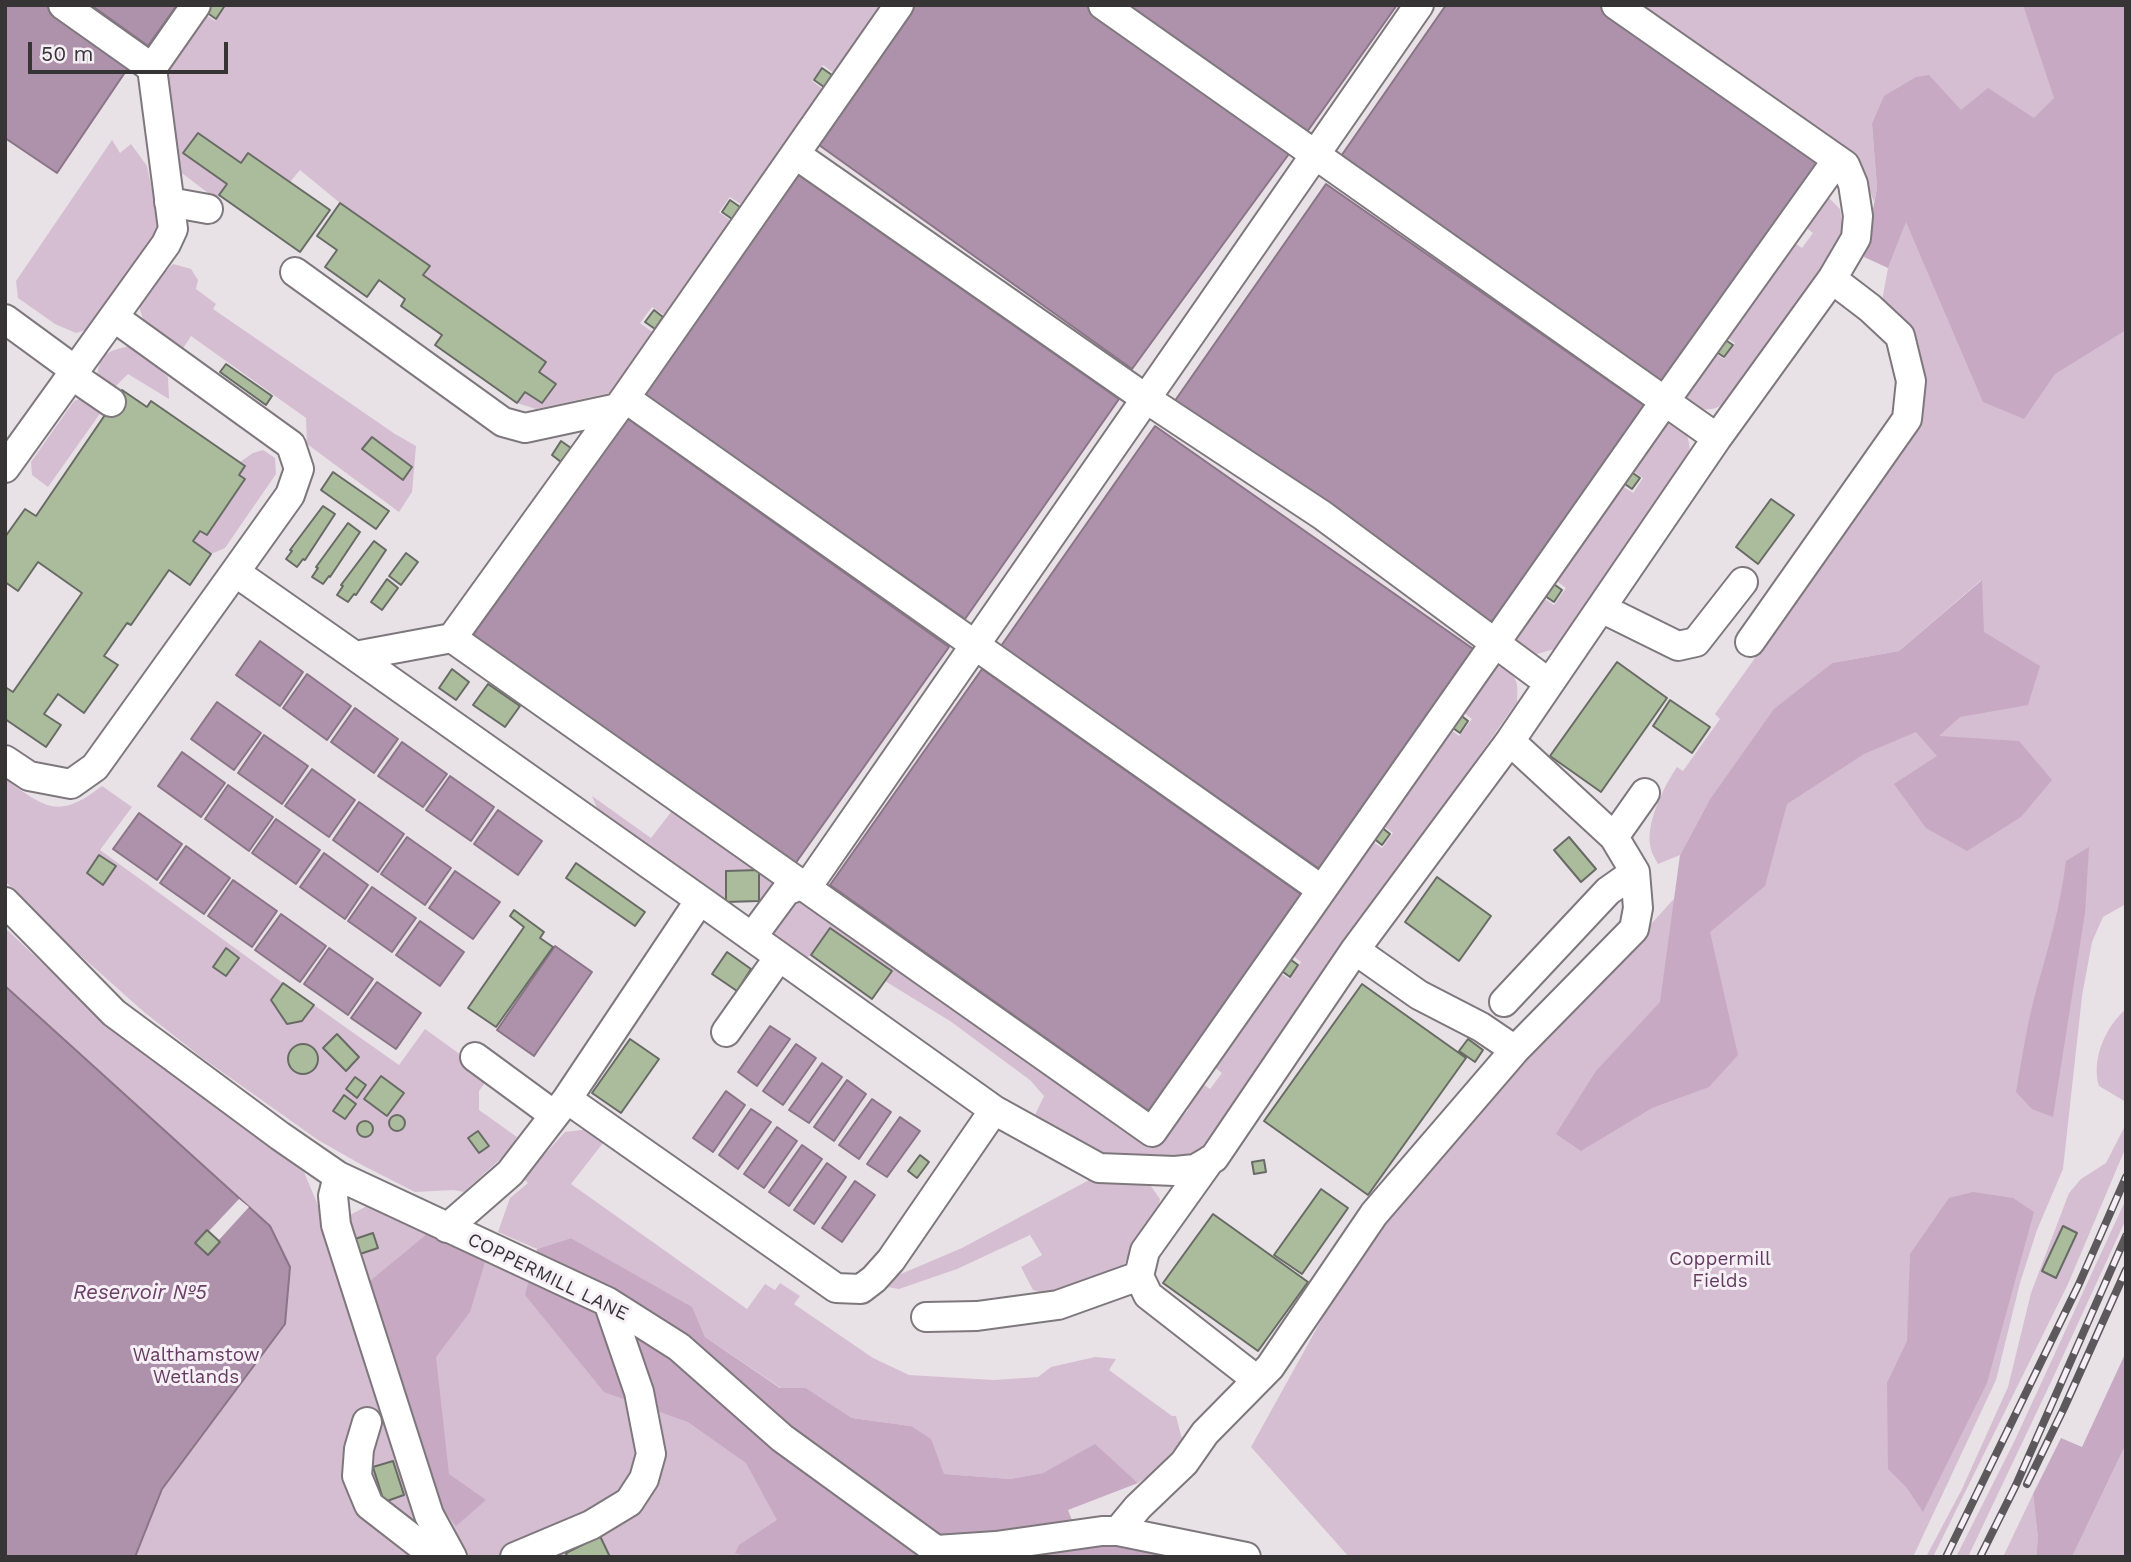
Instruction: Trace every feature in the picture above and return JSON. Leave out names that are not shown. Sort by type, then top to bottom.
[{"type":"street","points":[[63,5],[152,68]]},
{"type":"street","points":[[5,468],[115,318],[166,244],[173,229],[152,68],[196,5]]},
{"type":"street","points":[[355,656],[452,638],[622,403],[899,5]]},
{"type":"street","points":[[1104,5],[1717,438]]},
{"type":"street","points":[[752,937],[786,891],[812,880],[1419,5]]},
{"type":"street","points":[[235,572],[994,1110],[1099,1168],[1175,1171],[1195,1169],[1214,1158],[1355,950],[1510,741],[1717,438],[1832,279],[1856,238],[1858,216],[1853,184],[1844,165],[1616,5]]},
{"type":"street","points":[[795,154],[1145,398],[1322,515],[1549,683]]},
{"type":"street","points":[[452,638],[1153,1132],[1837,160]]},
{"type":"street","points":[[169,202],[208,209]]},
{"type":"street","points":[[295,272],[503,422],[525,428],[622,403],[974,645],[1322,890]]},
{"type":"street","points":[[1750,642],[1907,419],[1911,381],[1900,336],[1870,308],[1832,279]]},
{"type":"street","points":[[5,760],[29,776],[71,784],[95,767],[290,495],[299,469],[291,445],[115,318]]},
{"type":"street","points":[[5,319],[111,402]]},
{"type":"street","points":[[1601,608],[1678,646],[1696,642],[1743,582]]},
{"type":"street","points":[[1118,1531],[1138,1507],[1184,1463],[1205,1433],[1270,1367],[1374,1214],[1515,1050],[1633,929],[1638,908],[1635,872],[1614,837],[1510,741]]},
{"type":"street","points":[[1614,837],[1645,793]]},
{"type":"street","points":[[1504,1002],[1608,891],[1635,872]]},
{"type":"street","points":[[447,1228],[510,1173],[561,1107],[700,900]]},
{"type":"street","name":"COPPERMILL LANE","points":[[5,902],[114,1013],[280,1136],[338,1176],[608,1302],[679,1347],[782,1437],[936,1550],[996,1546],[1118,1531],[1246,1557]]},
{"type":"street","points":[[1355,950],[1419,995],[1481,1027],[1515,1050]]},
{"type":"street","points":[[726,1032],[779,957]]},
{"type":"street","points":[[475,1057],[561,1107],[836,1287],[861,1289],[891,1260],[994,1110]]},
{"type":"street","points":[[1210,1160],[1145,1251],[1139,1276],[1148,1295],[1257,1380]]},
{"type":"street","points":[[338,1176],[333,1196],[336,1225],[429,1515],[452,1557]]},
{"type":"street","points":[[926,1317],[977,1316],[1058,1305],[1139,1276]]},
{"type":"street","points":[[515,1557],[591,1525],[629,1502],[644,1479],[651,1454],[639,1392],[608,1302]]},
{"type":"street","points":[[367,1422],[359,1449],[357,1476],[369,1505],[436,1557]]},
{"type":"green space","points":[[223,5],[888,5],[838,76],[823,65],[812,81],[827,92],[745,207],[730,197],[719,212],[734,223],[667,317],[652,307],[640,323],[655,334],[614,392],[536,409],[517,403],[525,392],[542,403],[555,384],[539,372],[546,362],[423,275],[429,266],[340,203],[300,170],[290,182],[249,153],[241,163],[198,133],[184,153],[227,184],[216,199],[179,171],[163,69],[200,11],[215,21],[225,8]]},
{"type":"green space","name":"Coppermill Fields","points":[[1634,5],[2126,5],[2126,904],[2103,917],[2092,942],[2082,996],[2063,1169],[2037,1230],[2020,1283],[1996,1380],[1913,1557],[1349,1557],[1251,1447],[1333,1299],[1382,1218],[1525,1056],[1601,979],[1672,901],[1982,593],[1981,580],[1899,651],[1832,663],[1775,709],[1710,799],[1680,855],[1658,864],[1651,849],[1650,829],[1656,806],[1672,775],[1677,767],[1683,771],[1720,719],[1715,714],[1903,451],[1918,410],[1882,301],[1888,268],[1906,221],[1944,308],[1872,124],[1877,188],[1874,202],[1857,156],[1825,133],[1718,68]]},
{"type":"green space","points":[[112,140],[120,153],[131,144],[147,166],[160,228],[95,327],[76,333],[55,324],[18,298],[16,281]]},
{"type":"green space","points":[[1822,191],[1840,209],[1843,230],[1833,251],[1728,401],[1715,408],[1702,409],[1684,401],[1678,396],[1710,350],[1724,359],[1735,343],[1721,334],[1789,239],[1802,248],[1813,233],[1800,223]]},
{"type":"green space","points":[[173,264],[191,269],[198,280],[196,289],[216,304],[213,309],[416,446],[412,492],[399,512],[307,444],[306,418],[191,336],[180,353],[145,327],[139,306],[158,279]]},
{"type":"green space","points":[[130,346],[141,352],[168,377],[169,399],[128,374],[110,392],[97,381],[99,365],[105,356],[109,352]]},
{"type":"green space","points":[[88,396],[104,408],[48,487],[32,475],[31,462],[74,401]]},
{"type":"green space","points":[[1661,416],[1684,430],[1690,455],[1554,649],[1534,655],[1517,641],[1515,625],[1537,594],[1554,605],[1566,588],[1550,576],[1615,481],[1633,493],[1643,478],[1626,466]]},
{"type":"green space","points":[[263,450],[275,458],[276,474],[225,548],[211,554],[193,541],[200,531],[207,535],[245,480],[239,475],[245,466],[240,462]]},
{"type":"green space","points":[[1495,664],[1515,678],[1517,702],[1197,1154],[1181,1160],[1077,1152],[1034,1117],[1044,1096],[1030,1080],[950,1021],[885,981],[829,929],[811,955],[803,960],[777,941],[772,929],[789,903],[801,897],[1167,1134],[1188,1110],[1186,1094],[1196,1079],[1210,1089],[1222,1073],[1208,1062],[1274,969],[1289,979],[1301,962],[1287,951],[1367,838],[1382,848],[1393,833],[1378,822],[1446,726],[1459,736],[1472,719],[1458,708]]},
{"type":"green space","points":[[5,779],[31,797],[52,806],[74,803],[102,786],[132,807],[100,850],[283,983],[271,1000],[287,1024],[302,1021],[314,1005],[399,1065],[425,1029],[490,1076],[479,1091],[479,1110],[517,1137],[508,1152],[464,1192],[415,1192],[318,1140],[201,1057],[144,1012],[62,939],[5,881]]},
{"type":"green space","points":[[592,796],[651,838],[675,807],[779,882],[768,898],[759,901],[759,870],[726,871],[726,902],[601,817]]},
{"type":"green space","name":"Walthamstow Wetlands","points":[[5,928],[98,1015],[163,1068],[304,1172],[327,1227],[367,1206],[529,1281],[657,1392],[913,1557],[5,1557]]},
{"type":"green space","points":[[2126,1009],[2126,1102],[2099,1086],[2097,1066],[2106,1034]]},
{"type":"green space","points":[[2126,1124],[2126,1147],[2068,1284],[1933,1557],[1926,1557],[1962,1489],[2008,1387],[2031,1293],[2069,1193],[2081,1179],[2106,1163]]},
{"type":"green space","points":[[589,1129],[603,1143],[571,1184],[747,1309],[765,1284],[775,1290],[780,1283],[800,1296],[794,1304],[873,1358],[909,1375],[994,1380],[1038,1377],[1051,1367],[1095,1357],[1116,1359],[1109,1370],[1172,1416],[1176,1416],[1182,1439],[1158,1470],[1138,1483],[1095,1445],[1043,1473],[1010,1479],[943,1474],[911,1426],[852,1418],[806,1388],[781,1388],[705,1337],[691,1307],[571,1238],[537,1249],[498,1232],[510,1198],[528,1183],[523,1178],[565,1132]]},
{"type":"green space","points":[[1091,1179],[1148,1182],[1160,1199],[1156,1217],[1129,1254],[1123,1268],[1051,1296],[1033,1290],[1021,1267],[1042,1255],[1030,1235],[957,1269],[899,1289],[875,1285],[962,1248]]},
{"type":"green space","points":[[2126,1199],[2126,1219],[1968,1557],[1956,1557],[2014,1442]]},
{"type":"green space","points":[[2126,1444],[2126,1557],[2072,1557]]},
{"type":"green space","points":[[2033,1494],[2038,1538],[2036,1557],[2003,1557]]},
{"type":"shaded area","points":[[2023,5],[2126,5],[2126,330],[2055,374],[2024,419],[1983,402],[1906,222],[1888,268],[1864,257],[1877,188],[1872,124],[1884,96],[1916,77],[1929,75],[1961,110],[1988,88],[2034,118],[2054,98]]},
{"type":"shaded area","points":[[1982,580],[1984,632],[2040,666],[2028,705],[1960,717],[1939,736],[2019,741],[2052,780],[2021,817],[1967,851],[1926,828],[1894,784],[1937,756],[1916,732],[1864,754],[1787,804],[1765,886],[1710,932],[1738,1055],[1709,1087],[1652,1108],[1581,1151],[1556,1134],[1596,1071],[1660,1002],[1680,855],[1710,799],[1774,709],[1832,663],[1899,651]]},
{"type":"shaded area","points":[[2089,847],[2085,913],[2053,1117],[2032,1109],[2016,1092],[2030,1016],[2054,927],[2066,861]]},
{"type":"shaded area","points":[[1973,1192],[2013,1198],[2034,1212],[1987,1383],[1923,1512],[1907,1488],[1888,1469],[1887,1383],[1907,1341],[1910,1254],[1949,1198]]},
{"type":"shaded area","points":[[427,1234],[485,1262],[470,1312],[436,1357],[449,1474],[486,1500],[456,1526],[389,1439],[353,1295]]},
{"type":"shaded area","points":[[571,1238],[692,1307],[705,1337],[780,1388],[806,1388],[852,1418],[911,1426],[931,1439],[944,1474],[1010,1479],[1043,1473],[1095,1444],[1138,1483],[1068,1510],[1082,1546],[1147,1547],[1192,1557],[749,1557],[735,1553],[739,1545],[777,1520],[746,1463],[688,1422],[604,1392],[525,1295],[537,1249]]},
{"type":"shaded area","points":[[2126,1352],[2126,1444],[2072,1557],[2036,1557],[2038,1538],[2033,1494],[2061,1438],[2082,1447]]},
{"type":"water","points":[[5,5],[49,5],[132,62],[57,173],[5,138]]},
{"type":"water","points":[[91,5],[177,5],[148,46]]},
{"type":"water","points":[[912,5],[1091,5],[1294,147],[1132,369],[819,145]]},
{"type":"water","points":[[1128,5],[1397,5],[1307,132]]},
{"type":"water","points":[[1446,5],[1599,5],[1823,161],[1668,387],[1339,159]]},
{"type":"water","points":[[795,172],[1119,399],[965,619],[641,392]]},
{"type":"water","points":[[1326,184],[1648,408],[1494,630],[1172,405]]},
{"type":"water","points":[[627,418],[949,647],[795,864],[473,635]]},
{"type":"water","points":[[1155,426],[1479,653],[1325,873],[1001,646]]},
{"type":"water","points":[[260,641],[303,672],[280,706],[236,675]]},
{"type":"water","points":[[982,669],[1305,897],[1153,1114],[830,885]]},
{"type":"water","points":[[307,674],[351,706],[327,740],[283,708]]},
{"type":"water","points":[[217,702],[261,733],[234,770],[191,739]]},
{"type":"water","points":[[355,708],[398,739],[374,773],[331,742]]},
{"type":"water","points":[[264,735],[308,766],[282,804],[238,773]]},
{"type":"water","points":[[402,742],[447,774],[423,807],[378,776]]},
{"type":"water","points":[[182,752],[225,783],[201,817],[158,786]]},
{"type":"water","points":[[312,769],[355,800],[329,837],[285,806]]},
{"type":"water","points":[[450,776],[494,807],[471,841],[426,810]]},
{"type":"water","points":[[228,785],[273,817],[249,851],[205,819]]},
{"type":"water","points":[[359,802],[404,834],[378,872],[333,840]]},
{"type":"water","points":[[498,810],[542,841],[518,875],[474,844]]},
{"type":"water","points":[[139,813],[182,844],[157,880],[113,849]]},
{"type":"water","points":[[276,819],[320,850],[296,884],[252,853]]},
{"type":"water","points":[[407,837],[451,868],[425,905],[381,874]]},
{"type":"water","points":[[186,846],[230,878],[204,914],[160,883]]},
{"type":"water","points":[[324,853],[368,885],[345,919],[300,887]]},
{"type":"water","points":[[455,871],[500,902],[473,939],[429,908]]},
{"type":"water","points":[[233,880],[277,911],[252,947],[208,916]]},
{"type":"water","points":[[372,887],[416,918],[392,952],[348,921]]},
{"type":"water","points":[[281,914],[326,946],[300,982],[255,950]]},
{"type":"water","points":[[420,921],[464,952],[440,986],[396,955]]},
{"type":"water","points":[[555,946],[592,972],[534,1056],[497,1030]]},
{"type":"water","points":[[329,948],[373,979],[348,1015],[304,984]]},
{"type":"water","points":[[377,982],[421,1013],[396,1049],[351,1018]]},
{"type":"water","name":"Reservoir №5","points":[[5,986],[270,1226],[290,1267],[285,1324],[162,1489],[135,1557],[5,1557]]},
{"type":"water","points":[[770,1026],[790,1039],[757,1086],[738,1072]]},
{"type":"water","points":[[796,1044],[816,1058],[783,1105],[763,1091]]},
{"type":"water","points":[[822,1063],[842,1077],[809,1123],[789,1110]]},
{"type":"water","points":[[847,1080],[866,1094],[834,1141],[814,1127]]},
{"type":"water","points":[[726,1091],[745,1105],[713,1152],[693,1138]]},
{"type":"water","points":[[872,1099],[891,1112],[859,1159],[839,1145]]},
{"type":"water","points":[[751,1109],[771,1122],[738,1169],[719,1155]]},
{"type":"water","points":[[900,1117],[920,1131],[887,1177],[867,1164]]},
{"type":"water","points":[[777,1127],[797,1141],[764,1188],[744,1174]]},
{"type":"water","points":[[802,1145],[822,1159],[789,1206],[769,1192]]},
{"type":"water","points":[[827,1163],[846,1177],[814,1224],[794,1210]]},
{"type":"water","points":[[855,1181],[875,1195],[842,1242],[822,1228]]},
{"type":"pier","points":[[239,1199],[249,1207],[218,1241],[208,1232]]},
{"type":"building","points":[[211,5],[224,7],[216,19],[206,12]]},
{"type":"building","points":[[822,68],[832,75],[824,87],[814,80]]},
{"type":"building","points":[[198,133],[241,163],[248,153],[330,210],[300,252],[219,195],[227,184],[183,153]]},
{"type":"building","points":[[730,200],[740,207],[732,219],[722,212]]},
{"type":"building","points":[[340,203],[430,266],[423,275],[546,362],[539,372],[556,384],[542,403],[525,392],[517,403],[435,345],[442,335],[401,306],[405,299],[379,280],[367,297],[325,267],[337,250],[317,236]]},
{"type":"building","points":[[654,310],[663,317],[655,329],[645,322]]},
{"type":"building","points":[[1724,339],[1733,345],[1724,357],[1715,351]]},
{"type":"building","points":[[226,364],[272,396],[266,405],[220,372]]},
{"type":"building","points":[[122,390],[147,407],[151,401],[245,466],[239,475],[245,479],[207,535],[200,531],[193,541],[211,554],[190,585],[169,570],[131,625],[127,623],[104,656],[118,665],[84,713],[58,694],[44,714],[61,725],[46,747],[5,719],[5,687],[13,692],[82,593],[38,562],[18,591],[5,582],[5,537],[25,509],[36,516]]},
{"type":"building","points":[[372,437],[412,467],[403,480],[362,449]]},
{"type":"building","points":[[561,441],[571,448],[561,462],[552,455]]},
{"type":"building","points":[[1630,471],[1640,478],[1632,489],[1622,482]]},
{"type":"building","points":[[333,472],[389,511],[376,529],[321,490]]},
{"type":"building","points":[[1771,499],[1794,515],[1758,564],[1736,547]]},
{"type":"building","points":[[323,506],[335,514],[305,560],[297,567],[286,559]]},
{"type":"building","points":[[348,523],[360,532],[323,584],[312,577],[318,568],[316,567]]},
{"type":"building","points":[[374,541],[386,550],[356,595],[348,602],[337,595],[343,586],[341,585]]},
{"type":"building","points":[[406,553],[418,562],[401,585],[389,576]]},
{"type":"building","points":[[387,579],[398,588],[382,610],[371,602]]},
{"type":"building","points":[[1551,582],[1562,590],[1554,602],[1542,594]]},
{"type":"building","points":[[1617,662],[1667,698],[1601,792],[1550,756]]},
{"type":"building","points":[[452,669],[469,682],[456,700],[439,688]]},
{"type":"building","points":[[488,684],[520,706],[505,727],[473,705]]},
{"type":"building","points":[[1670,700],[1710,727],[1692,753],[1653,726]]},
{"type":"building","points":[[1459,714],[1468,721],[1460,733],[1450,726]]},
{"type":"building","points":[[1380,826],[1390,834],[1382,845],[1372,837]]},
{"type":"building","points":[[1569,837],[1596,869],[1581,882],[1554,850]]},
{"type":"building","points":[[99,855],[116,866],[103,885],[87,873]]},
{"type":"building","points":[[576,863],[645,912],[635,926],[566,878]]},
{"type":"building","points":[[759,870],[759,901],[726,902],[726,871]]},
{"type":"building","points":[[1437,877],[1491,916],[1459,961],[1405,922]]},
{"type":"building","points":[[514,910],[544,932],[540,938],[553,947],[496,1027],[468,1008],[524,927],[510,916]]},
{"type":"building","points":[[830,928],[892,971],[872,999],[811,955]]},
{"type":"building","points":[[226,948],[239,958],[226,976],[213,967]]},
{"type":"building","points":[[727,952],[751,969],[737,991],[712,974]]},
{"type":"building","points":[[1287,957],[1298,965],[1290,977],[1279,969]]},
{"type":"building","points":[[283,983],[314,1005],[302,1021],[287,1024],[271,1000]]},
{"type":"building","points":[[1362,984],[1466,1058],[1368,1195],[1264,1121]]},
{"type":"building","points":[[337,1034],[359,1057],[346,1071],[323,1048]]},
{"type":"building","points":[[630,1039],[659,1059],[621,1113],[592,1093]]},
{"type":"building","points":[[1468,1039],[1483,1050],[1475,1062],[1459,1051]]},
{"type":"building","points":[[303,1044],[314,1048],[318,1059],[314,1070],[303,1074],[292,1070],[288,1059],[292,1048]]},
{"type":"building","points":[[381,1076],[404,1093],[387,1116],[364,1099]]},
{"type":"building","points":[[355,1077],[366,1085],[357,1098],[346,1089]]},
{"type":"building","points":[[344,1095],[356,1104],[345,1119],[333,1111]]},
{"type":"building","points":[[394,1115],[400,1115],[405,1123],[403,1129],[394,1131],[389,1126],[389,1120]]},
{"type":"building","points":[[362,1121],[368,1121],[373,1129],[371,1135],[362,1137],[357,1132],[357,1126]]},
{"type":"building","points":[[478,1131],[489,1146],[479,1153],[468,1138]]},
{"type":"building","points":[[920,1155],[929,1162],[917,1178],[908,1171]]},
{"type":"building","points":[[1264,1160],[1266,1172],[1254,1174],[1252,1162]]},
{"type":"building","points":[[1321,1189],[1348,1208],[1302,1274],[1274,1255]]},
{"type":"building","points":[[1213,1214],[1308,1282],[1258,1351],[1163,1283]]},
{"type":"building","points":[[2063,1226],[2077,1233],[2056,1278],[2042,1271]]},
{"type":"building","points":[[207,1230],[220,1242],[208,1255],[195,1243]]},
{"type":"building","points":[[373,1233],[378,1248],[357,1255],[352,1240]]},
{"type":"building","points":[[393,1461],[404,1495],[384,1502],[373,1467]]},
{"type":"building","points":[[600,1536],[610,1557],[567,1557],[566,1553]]},
{"type":"railway","points":[[1946,1557],[2079,1284],[2126,1177]]},
{"type":"railway","points":[[1980,1557],[2016,1485],[2126,1236]]},
{"type":"railway","points":[[2027,1484],[2126,1270]]}]
